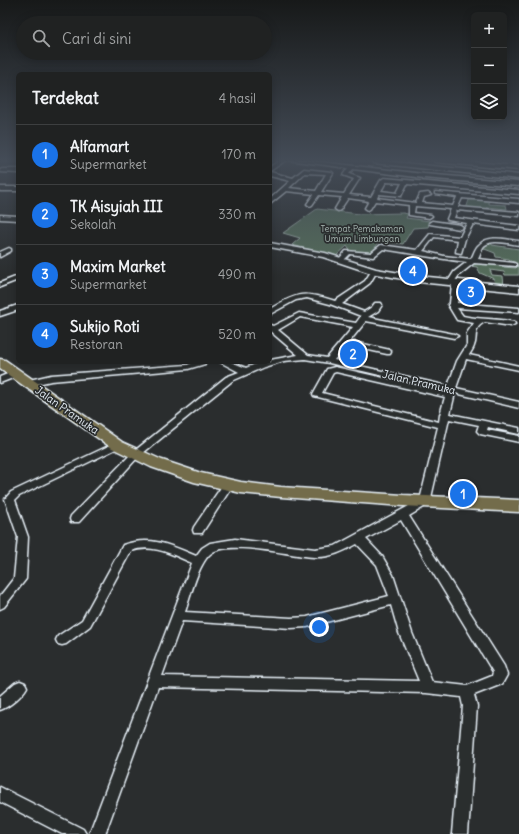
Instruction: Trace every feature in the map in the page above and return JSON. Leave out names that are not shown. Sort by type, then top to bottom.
[{"type":"main road","name":"Jalan Pramuka","points":[[0,363],[116,445],[149,461],[228,485],[299,493],[425,502],[519,506]]},
{"type":"street","points":[[310,204],[313,199]]},
{"type":"street","points":[[338,209],[345,199]]},
{"type":"street","points":[[363,199],[519,214]]},
{"type":"street","points":[[421,199],[415,205],[411,214],[429,216]]},
{"type":"street","points":[[459,199],[450,219],[466,231]]},
{"type":"street","points":[[494,199],[519,201]]},
{"type":"street","points":[[368,208],[372,200]]},
{"type":"street","points":[[393,210],[396,203]]},
{"type":"street","points":[[0,222],[3,218],[16,218]]},
{"type":"street","points":[[432,223],[466,231]]},
{"type":"street","points":[[420,252],[432,235],[466,231],[519,228]]},
{"type":"street","points":[[436,230],[466,231]]},
{"type":"street","points":[[459,252],[466,231]]},
{"type":"street","points":[[511,324],[484,320],[479,322],[460,318],[452,306],[452,278],[476,257],[477,250],[487,242],[519,243]]},
{"type":"street","points":[[272,244],[325,255],[374,270],[453,284],[519,289]]},
{"type":"street","points":[[341,260],[348,252],[373,255],[381,247],[420,252],[434,257],[471,262],[514,265]]},
{"type":"street","points":[[0,255],[9,250]]},
{"type":"street","points":[[335,305],[368,282],[374,270]]},
{"type":"street","points":[[0,285],[16,279]]},
{"type":"street","points":[[272,311],[302,296],[321,300],[364,317],[454,336]]},
{"type":"street","points":[[329,360],[364,317],[375,309],[378,304]]},
{"type":"street","points":[[452,306],[519,310]]},
{"type":"street","points":[[0,314],[16,308]]},
{"type":"street","points":[[272,328],[299,315],[358,326]]},
{"type":"street","points":[[97,834],[179,616],[198,561],[206,551],[214,546],[235,543],[315,553],[337,550],[425,502],[450,392],[464,356],[471,345],[471,333],[479,322]]},
{"type":"street","points":[[272,329],[305,357]]},
{"type":"street","points":[[345,342],[387,352]]},
{"type":"street","points":[[464,356],[519,368]]},
{"type":"street","name":"Jalan Pramuka","points":[[272,363],[284,359],[305,357],[329,360],[450,392],[519,405]]},
{"type":"street","points":[[0,380],[51,378],[188,367],[196,364]]},
{"type":"street","points":[[229,364],[245,371]]},
{"type":"street","name":"Jalan Pramuka","points":[[75,519],[135,455],[229,379],[245,371],[268,364]]},
{"type":"street","points":[[442,425],[317,394],[330,371],[335,369],[450,392]]},
{"type":"street","points":[[444,415],[519,431]]},
{"type":"street","points":[[484,424],[483,432],[519,439]]},
{"type":"street","points":[[0,604],[20,579],[23,537],[10,499],[15,494],[116,445]]},
{"type":"street","points":[[198,530],[228,485]]},
{"type":"street","points":[[154,681],[426,687],[467,692],[497,680],[501,674],[499,670],[403,514]]},
{"type":"street","points":[[359,539],[382,564],[393,586],[395,599],[409,643],[425,678],[426,687]]},
{"type":"street","points":[[62,640],[86,623],[126,548],[133,545],[146,543],[198,561]]},
{"type":"street","points":[[179,616],[307,622],[395,599]]},
{"type":"street","points":[[0,704],[20,687]]},
{"type":"street","points":[[460,834],[470,706],[467,692]]},
{"type":"street","points":[[0,794],[78,834]]},
{"type":"green space","points":[[489,199],[489,204],[506,205],[507,209],[487,207],[486,210],[466,209],[469,200]]},
{"type":"green space","name":"Tempat Pemakaman Umum Limbungan","points":[[317,209],[360,214],[403,213],[408,214],[406,218],[430,221],[428,227],[413,228],[403,244],[386,242],[378,243],[373,251],[367,254],[351,252],[347,246],[336,256],[292,245],[300,238],[283,233]]},
{"type":"green space","points":[[491,242],[492,245],[519,249],[519,275],[505,275],[504,272],[490,270],[492,275],[503,276],[504,287],[495,286],[494,279],[480,273],[477,267],[470,266],[474,263],[501,264],[502,267],[516,268],[518,266],[509,259],[496,257],[495,253],[482,248],[485,244]]},
{"type":"place","name":"Sukijo Roti","points":[[413,271]]},
{"type":"place","name":"Maxim Market","points":[[471,292]]},
{"type":"place","name":"TK Aisyiah III","points":[[353,354]]},
{"type":"place","name":"Alfamart","points":[[463,494]]}]
